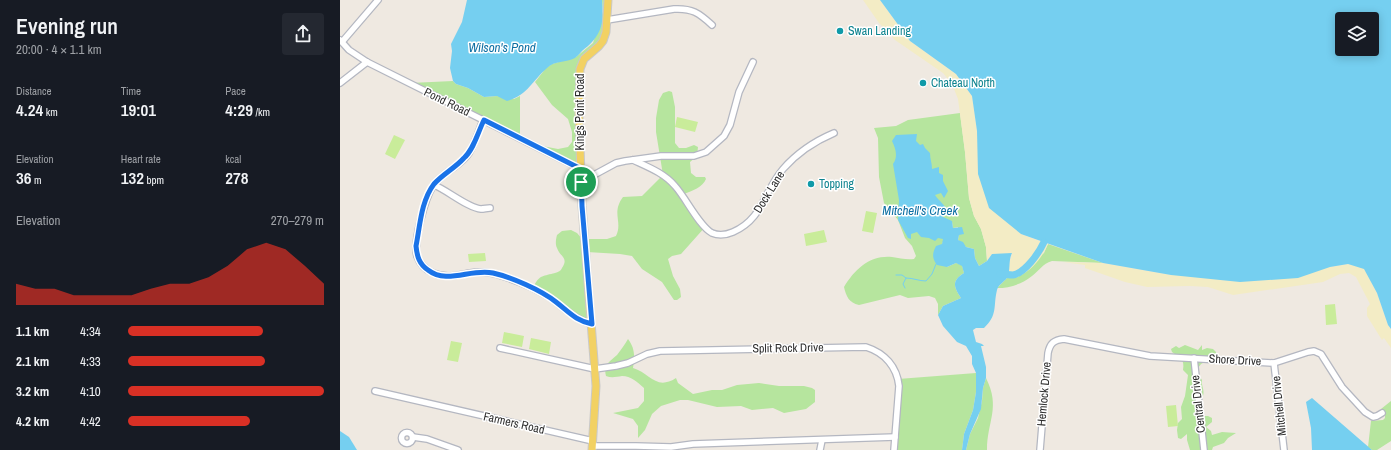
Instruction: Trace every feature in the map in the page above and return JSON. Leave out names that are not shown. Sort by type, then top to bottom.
[{"type":"main road","name":"Kings Point Road","points":[[593,446],[596,402],[592,324],[581,182],[579,116],[580,69],[584,59],[603,41],[606,32],[608,0]]},
{"type":"street","points":[[341,41],[378,0]]},
{"type":"street","points":[[607,20],[684,8],[695,12],[712,25]]},
{"type":"street","name":"Pond Road","points":[[341,41],[356,56],[367,62],[581,169]]},
{"type":"street","points":[[340,83],[367,62]]},
{"type":"street","points":[[581,182],[616,163],[661,156],[694,156],[706,152],[724,136],[730,125],[739,92],[753,62]]},
{"type":"street","points":[[484,120],[469,153],[461,162],[443,175],[434,184],[426,200],[416,246],[418,257],[424,267],[431,273],[441,276],[478,272],[491,272],[502,275],[547,296],[580,321],[592,324]]},
{"type":"street","name":"Dock Lane","points":[[634,160],[668,179],[678,190],[705,228],[714,234],[724,235],[737,230],[751,220],[763,203],[776,177],[793,159],[811,144],[834,133]]},
{"type":"street","points":[[434,184],[478,208],[490,208]]},
{"type":"street","name":"Shore Drive","points":[[1056,340],[1064,339],[1150,356],[1274,363],[1308,352],[1317,352],[1322,356],[1342,387],[1365,412],[1373,417],[1382,413]]},
{"type":"street","name":"Hemlock Drive","points":[[1040,450],[1048,353],[1052,343],[1056,340]]},
{"type":"street","name":"Split Rock Drive","points":[[594,369],[628,363],[647,354],[660,351],[866,347],[878,352],[887,359],[894,368],[898,378],[899,386],[894,450]]},
{"type":"street","points":[[500,348],[594,369]]},
{"type":"street","name":"Central Drive","points":[[1194,358],[1204,450]]},
{"type":"street","name":"Mitchell Drive","points":[[1274,363],[1284,450]]},
{"type":"street","name":"Farmers Road","points":[[376,391],[435,404],[593,446],[671,447],[693,444],[712,447],[895,437]]},
{"type":"street","points":[[413,437],[427,439],[458,450]]},
{"type":"street","points":[[820,450],[822,440]]},
{"type":"green space","points":[[602,0],[608,0],[606,32],[581,65],[581,169],[532,144],[558,149],[568,147],[572,142],[572,132],[568,119],[552,105],[535,82],[546,68],[552,64],[576,57],[593,43],[603,12]]},
{"type":"green space","points":[[453,81],[456,84],[468,88],[484,97],[497,96],[514,99],[520,96],[520,138],[410,83]]},
{"type":"green space","points":[[669,91],[672,92],[675,107],[675,143],[679,148],[686,148],[694,145],[698,147],[697,156],[690,162],[691,173],[696,177],[705,177],[706,179],[700,186],[684,194],[706,226],[681,254],[672,256],[668,259],[673,276],[680,289],[681,297],[677,300],[674,300],[662,282],[642,269],[632,256],[587,252],[585,239],[607,239],[616,236],[618,231],[617,213],[623,197],[642,196],[663,175],[656,132],[656,118],[659,100],[663,93]]},
{"type":"green space","points":[[960,113],[969,198],[974,216],[981,229],[986,247],[987,261],[979,266],[975,258],[974,249],[966,247],[958,240],[958,227],[953,228],[952,222],[942,244],[947,267],[956,263],[962,265],[964,273],[955,282],[955,287],[961,298],[943,306],[938,315],[938,304],[935,298],[929,296],[908,298],[900,295],[859,305],[853,303],[847,296],[844,287],[853,274],[864,264],[877,258],[892,257],[914,259],[916,256],[912,246],[905,238],[898,220],[884,203],[879,177],[878,138],[874,128],[896,126],[908,120]]},
{"type":"green space","points":[[677,117],[698,122],[695,132],[675,127]]},
{"type":"green space","points":[[394,135],[405,140],[395,159],[385,154]]},
{"type":"green space","points":[[866,211],[877,213],[873,233],[862,231]]},
{"type":"green space","points":[[571,230],[577,233],[583,240],[588,322],[534,286],[540,278],[562,269],[565,262],[556,246],[557,235],[562,231]]},
{"type":"green space","points":[[824,230],[827,242],[806,246],[804,234]]},
{"type":"green space","points":[[1048,244],[1103,263],[1052,261],[1041,267],[1032,276],[1020,283],[997,288],[1007,278],[1018,277],[1044,253]]},
{"type":"green space","points":[[485,253],[486,261],[469,262],[468,254]]},
{"type":"green space","points":[[1335,304],[1337,324],[1326,325],[1325,305]]},
{"type":"green space","points":[[504,332],[524,336],[522,347],[502,343]]},
{"type":"green space","points":[[531,338],[551,342],[549,354],[529,349]]},
{"type":"green space","points":[[628,339],[634,353],[633,368],[658,382],[669,382],[676,378],[678,383],[693,394],[712,390],[722,390],[737,385],[759,383],[779,386],[804,386],[812,388],[815,390],[815,402],[806,409],[784,413],[773,408],[752,410],[741,406],[717,407],[688,400],[680,400],[661,406],[652,414],[645,430],[638,438],[638,426],[633,419],[613,413],[638,408],[644,401],[644,388],[628,377],[608,377],[606,376],[605,372],[607,364],[617,355]]},
{"type":"green space","points":[[451,341],[462,343],[458,362],[447,360]]},
{"type":"green space","points":[[1185,345],[1198,350],[1202,345],[1202,350],[1207,348],[1213,349],[1216,352],[1216,356],[1201,364],[1198,368],[1204,392],[1203,396],[1201,396],[1203,416],[1212,418],[1212,422],[1206,427],[1211,431],[1212,435],[1222,432],[1236,433],[1228,438],[1224,443],[1213,447],[1212,450],[1190,450],[1187,434],[1181,439],[1178,438],[1178,423],[1182,419],[1181,407],[1185,396],[1188,375],[1183,370],[1183,361],[1172,352],[1171,349],[1176,346],[1179,348]]},
{"type":"green space","points":[[976,373],[976,392],[973,410],[964,434],[962,450],[895,450],[898,379]]},
{"type":"green space","points":[[986,378],[990,389],[993,406],[987,450],[966,450],[970,434],[978,418]]},
{"type":"green space","points":[[1391,401],[1391,441],[1377,450],[1372,450],[1368,447],[1371,421],[1383,420],[1385,418],[1385,414],[1381,409]]},
{"type":"green space","points":[[1176,405],[1178,426],[1168,427],[1166,406]]},
{"type":"sand","points":[[863,0],[880,0],[910,41],[956,74],[972,96],[977,131],[1021,234],[1048,244],[1043,254],[1029,270],[1016,277],[1007,278],[1012,254],[992,254],[987,261],[986,247],[981,229],[974,216],[969,198],[958,99],[952,84],[943,73],[895,40],[879,23]]},
{"type":"sand","points":[[1063,262],[1103,263],[1171,275],[1330,267],[1348,264],[1364,268],[1377,293],[1388,325],[1391,329],[1391,348],[1384,338],[1382,340],[1367,316],[1367,308],[1370,304],[1356,277],[1349,273],[1340,274],[1323,282],[1233,295],[1208,287],[1147,287],[1125,282],[1085,268],[1085,265]]},
{"type":"water","name":"Wilson's Pond","points":[[467,0],[602,0],[602,23],[598,35],[576,57],[572,60],[550,65],[525,91],[507,101],[497,96],[484,97],[468,88],[456,84],[453,81],[450,68],[452,51],[451,44],[462,22]]},
{"type":"water","points":[[880,0],[1391,0],[1391,329],[1388,325],[1377,293],[1364,269],[1348,264],[1330,267],[1298,278],[1240,282],[1171,275],[1103,263],[1021,234],[989,208],[978,174],[977,131],[972,96],[956,74],[910,41]]},
{"type":"water","name":"Mitchell's Creek","points":[[917,134],[916,141],[920,145],[923,144],[930,153],[932,169],[939,167],[939,173],[943,175],[943,181],[948,191],[944,198],[941,193],[935,195],[948,211],[942,214],[943,217],[952,221],[953,228],[962,227],[964,234],[959,235],[958,240],[963,242],[966,247],[974,249],[975,258],[979,266],[987,261],[992,254],[1012,253],[1007,278],[997,290],[991,319],[984,328],[976,328],[973,330],[976,342],[984,346],[981,346],[986,367],[986,378],[983,388],[981,409],[970,434],[966,450],[962,450],[964,434],[973,410],[976,392],[976,373],[972,364],[972,356],[966,346],[957,342],[943,326],[938,315],[943,306],[961,298],[955,287],[955,282],[964,273],[962,266],[956,263],[947,267],[937,265],[933,258],[934,251],[936,246],[942,244],[943,239],[938,238],[935,241],[929,238],[921,237],[917,232],[911,234],[911,239],[908,238],[898,220],[899,200],[893,164],[896,159],[896,153],[892,141],[896,135]]},
{"type":"water","points":[[1312,398],[1372,450],[1312,450],[1311,428],[1306,402]]},
{"type":"water","points":[[340,431],[349,437],[357,450],[340,450]]},
{"type":"waterway","name":"Mitchell's Creek","points":[[1000,274],[1013,275],[1022,271],[1039,252],[1044,242]]},
{"type":"waterway","points":[[905,288],[903,284],[906,278],[926,281],[932,274],[936,264]]},
{"type":"waterway","points":[[896,275],[902,275],[906,278]]},
{"type":"place","name":"Swan Landing","points":[[840,31]]},
{"type":"place","name":"Chateau North","points":[[923,83]]},
{"type":"place","name":"Topping","points":[[811,184]]},
{"type":"route","points":[[484,120],[552,153],[581,169],[581,182],[592,324],[575,318],[556,302],[533,288],[502,275],[491,272],[478,272],[441,276],[431,273],[420,262],[416,246],[426,200],[429,193],[434,184],[443,175],[461,162],[469,153],[484,120]]}]
